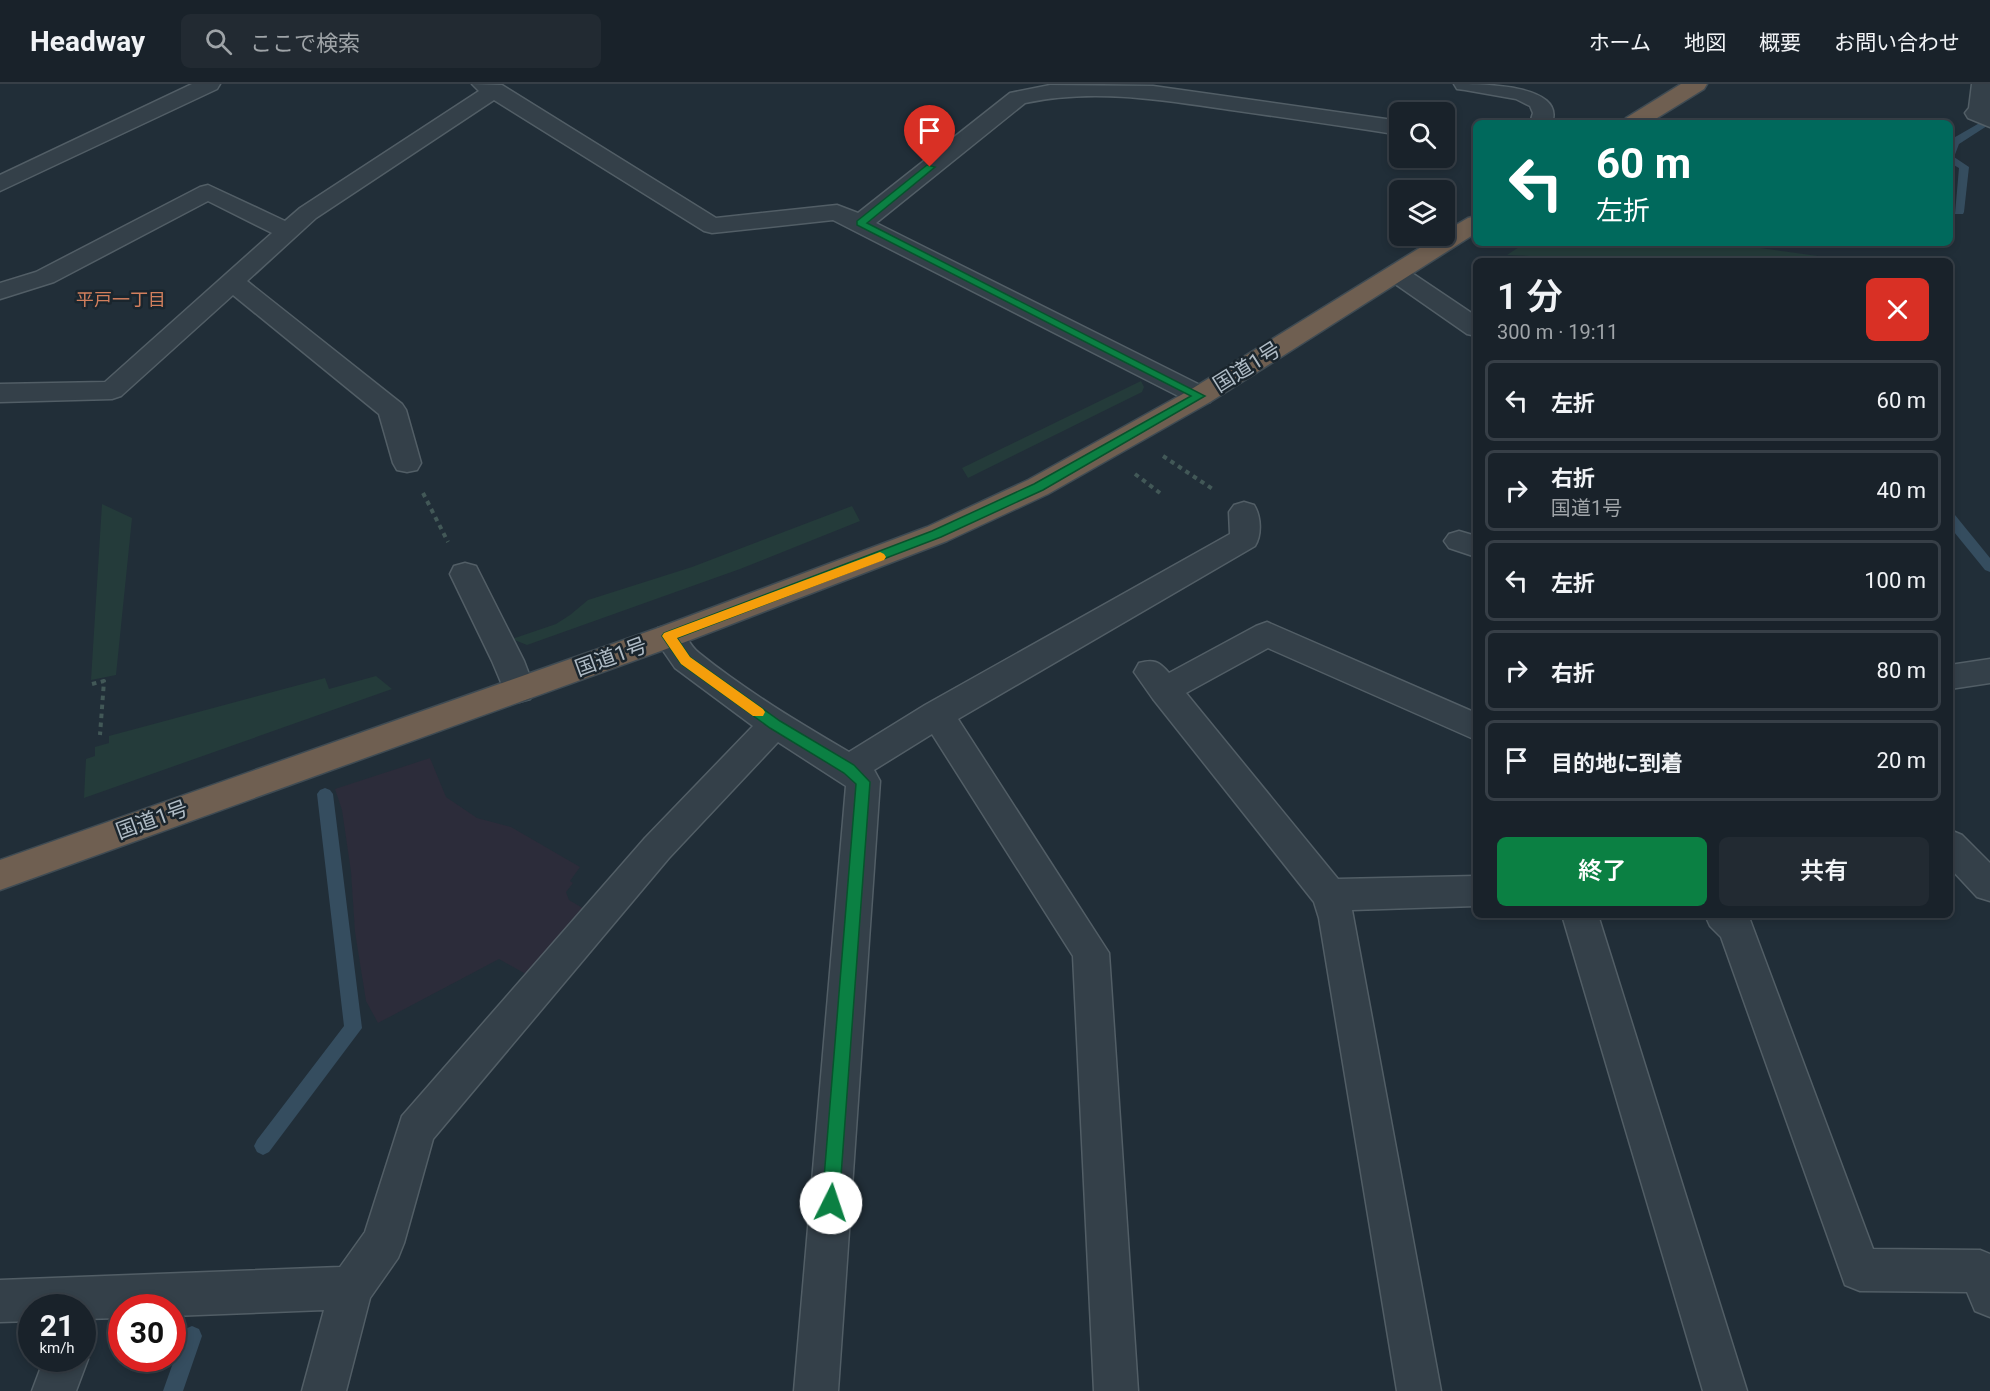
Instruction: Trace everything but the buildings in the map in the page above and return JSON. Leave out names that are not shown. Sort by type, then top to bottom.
[{"type":"highway","points":[[1639,120],[1696,84]]},
{"type":"highway","name":"国道1号","points":[[0,875],[669,636],[937,534],[1038,487],[1200,396],[1473,225]]},
{"type":"street","points":[[0,184],[209,84]]},
{"type":"street","points":[[1465,84],[1522,93],[1540,102],[1544,113],[1541,120]]},
{"type":"street","points":[[1983,84],[1980,110],[1976,113],[1985,118]]},
{"type":"street","points":[[0,393],[112,390],[308,213],[489,87],[712,226],[837,212],[1200,396]]},
{"type":"street","points":[[861,223],[1018,98],[1050,91],[1084,88],[1153,92],[1389,126]]},
{"type":"street","points":[[0,291],[45,277],[208,192],[287,231]]},
{"type":"street","points":[[1397,274],[1473,326]]},
{"type":"street","points":[[231,281],[392,410],[407,463]]},
{"type":"street","points":[[849,769],[937,714],[1107,625],[1245,539],[1244,512]]},
{"type":"street","points":[[465,574],[508,661],[519,690]]},
{"type":"street","points":[[1419,1391],[1337,918],[1329,895],[1157,681],[1267,634],[1473,726]]},
{"type":"street","points":[[669,636],[686,660],[775,724],[849,769],[863,782],[816,1391]]},
{"type":"street","points":[[1953,676],[1990,670]]},
{"type":"street","points":[[937,714],[1091,953],[1116,1391]]},
{"type":"street","points":[[324,1391],[351,1288],[383,1243],[416,1129],[657,848],[775,724]]},
{"type":"street","points":[[1953,848],[1990,886]]},
{"type":"street","points":[[1329,895],[1473,891]]},
{"type":"street","points":[[1581,918],[1596,960],[1725,1391]]},
{"type":"street","points":[[1726,918],[1736,928],[1860,1270],[1980,1271],[1990,1296]]},
{"type":"street","points":[[96,1306],[351,1288]]},
{"type":"street","points":[[0,1300],[18,1301]]},
{"type":"street","points":[[54,1391],[61,1372]]},
{"type":"path","points":[[1161,455],[1204,484]]},
{"type":"path","points":[[407,463],[465,574]]},
{"type":"path","points":[[1132,472],[1160,494]]},
{"type":"path","points":[[92,684],[104,681],[100,735]]},
{"type":"shaded area","points":[[430,758],[446,797],[477,818],[511,827],[580,867],[570,881],[573,883],[566,892],[569,900],[586,910],[531,977],[499,959],[378,1023],[366,1001],[355,932],[351,872],[342,810],[335,789]]},
{"type":"green space","points":[[1520,246],[1746,246],[1825,258],[1575,258],[1507,255]]},
{"type":"green space","points":[[1141,381],[1144,387],[1142,392],[968,478],[962,468]]},
{"type":"green space","points":[[102,504],[132,518],[116,675],[91,680]]},
{"type":"green space","points":[[852,506],[860,521],[740,569],[527,645],[512,639],[556,624],[588,600],[692,567]]},
{"type":"green space","points":[[376,676],[392,689],[84,798],[86,759],[95,756],[95,747],[109,743],[109,736],[325,678],[329,689]]},
{"type":"waterway","points":[[1953,145],[1954,142],[1990,120]]},
{"type":"waterway","points":[[1953,161],[1964,167],[1959,212]]},
{"type":"waterway","points":[[1953,522],[1990,567]]},
{"type":"waterway","points":[[263,1146],[353,1028],[325,794]]},
{"type":"waterway","points":[[173,1391],[192,1336]]},
{"type":"slow traffic","points":[[758,712],[686,660],[669,636],[880,557]]},
{"type":"district","name":"平戸一丁目","points":[[121,299]]},
{"type":"route","points":[[831,1203],[863,782],[849,769],[775,724],[686,660],[669,636],[937,534],[1038,487],[1200,396],[861,223],[930,167]]}]
